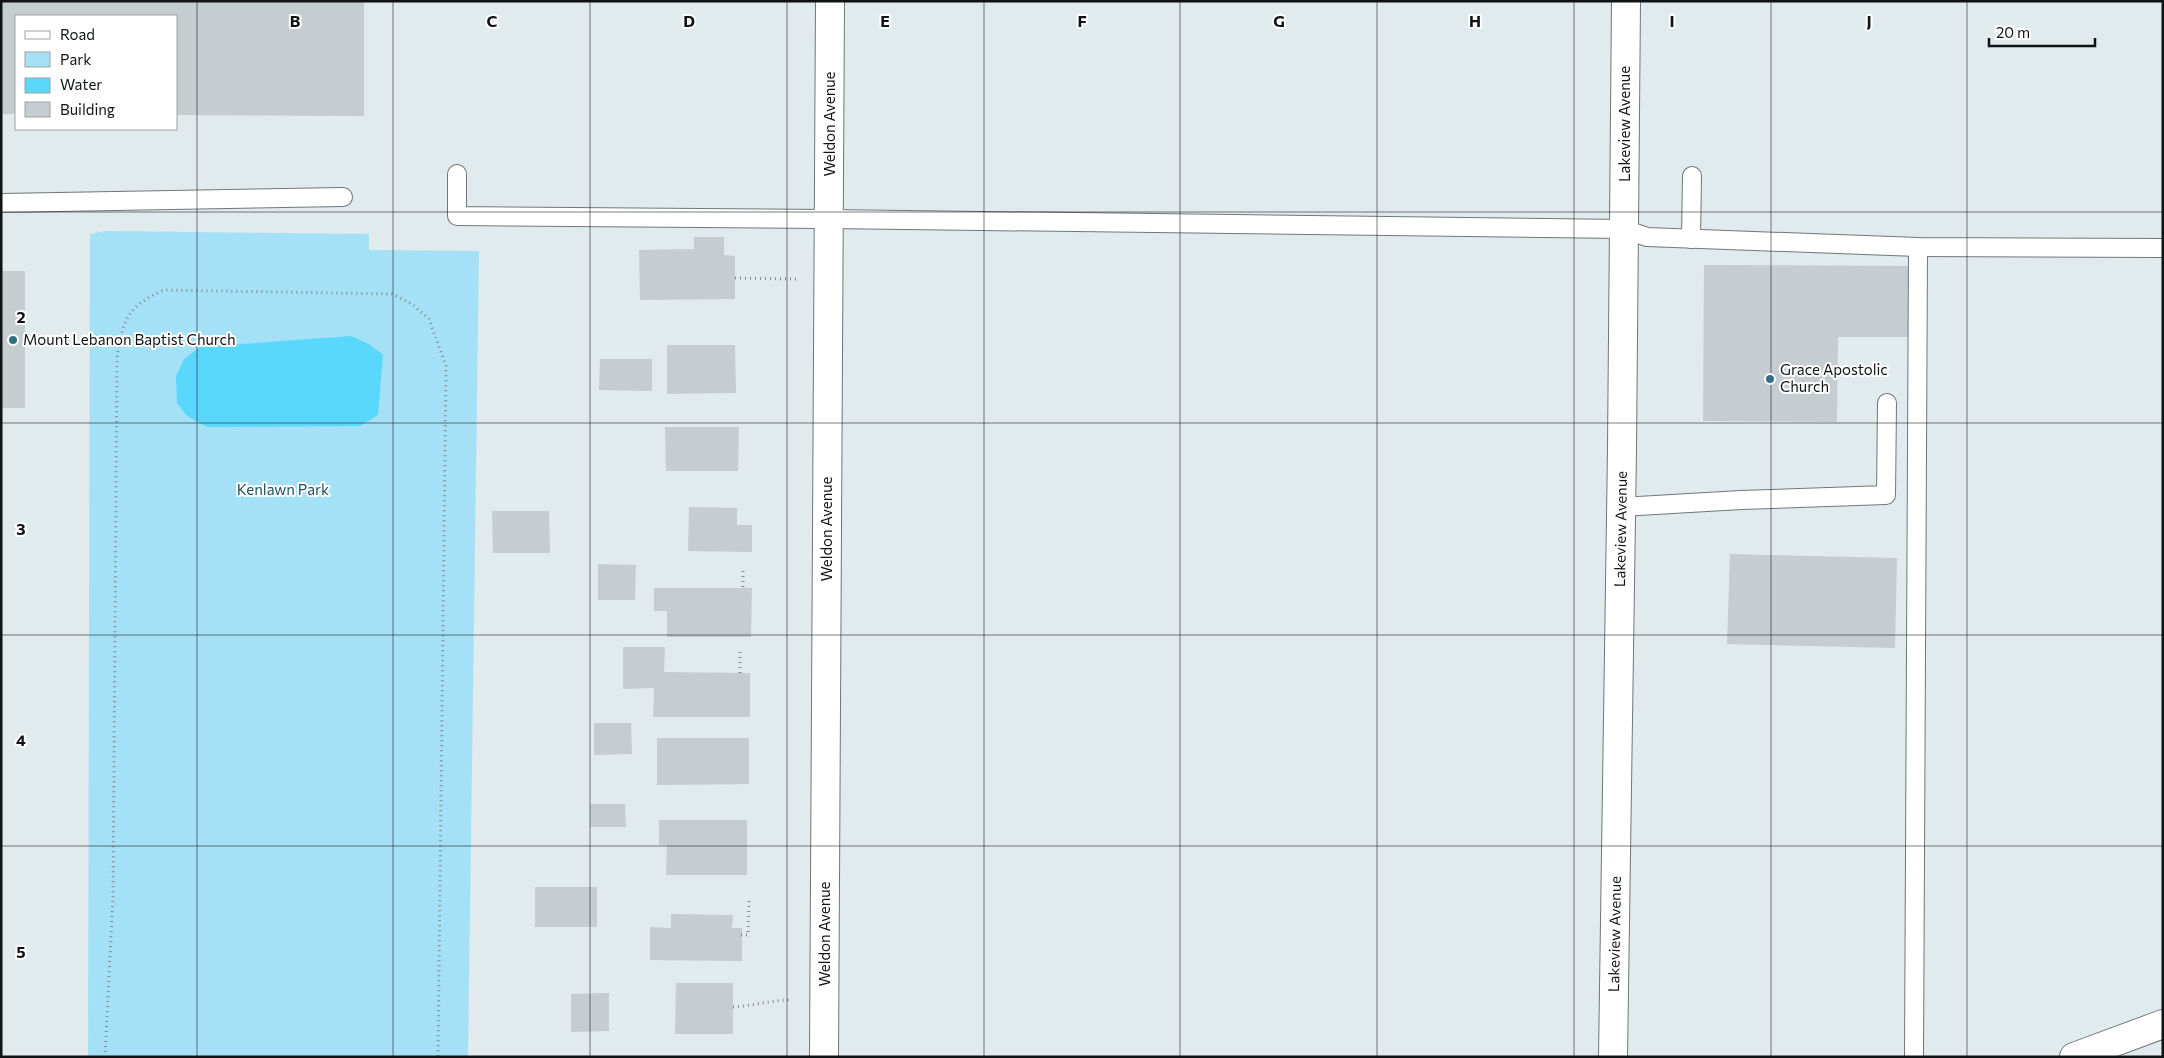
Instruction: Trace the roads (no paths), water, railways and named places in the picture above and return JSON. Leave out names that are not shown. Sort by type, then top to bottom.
[{"type":"street","name":"Weldon Avenue","points":[[824,1057],[830,1]]},
{"type":"street","name":"Lakeview Avenue","points":[[1613,1057],[1626,1]]},
{"type":"street","points":[[2074,1057],[2163,1024]]},
{"type":"lane","points":[[457,174],[457,216],[1624,229],[1642,236],[1691,239],[1918,247],[2163,248]]},
{"type":"lane","points":[[1691,239],[1692,176]]},
{"type":"lane","points":[[1,203],[343,197]]},
{"type":"lane","points":[[1914,1057],[1918,247]]},
{"type":"lane","points":[[1621,507],[1740,500],[1886,495],[1887,403]]},
{"type":"water","points":[[351,336],[369,344],[383,355],[378,415],[360,426],[207,427],[187,416],[177,403],[176,376],[184,359],[200,347]]},
{"type":"place","name":"Mount Lebanon Baptist Church","points":[[13,340]]},
{"type":"place","name":"Grace Apostolic Church","points":[[1770,379]]},
{"type":"park label","name":"Kenlawn Park","points":[[283,490]]}]
